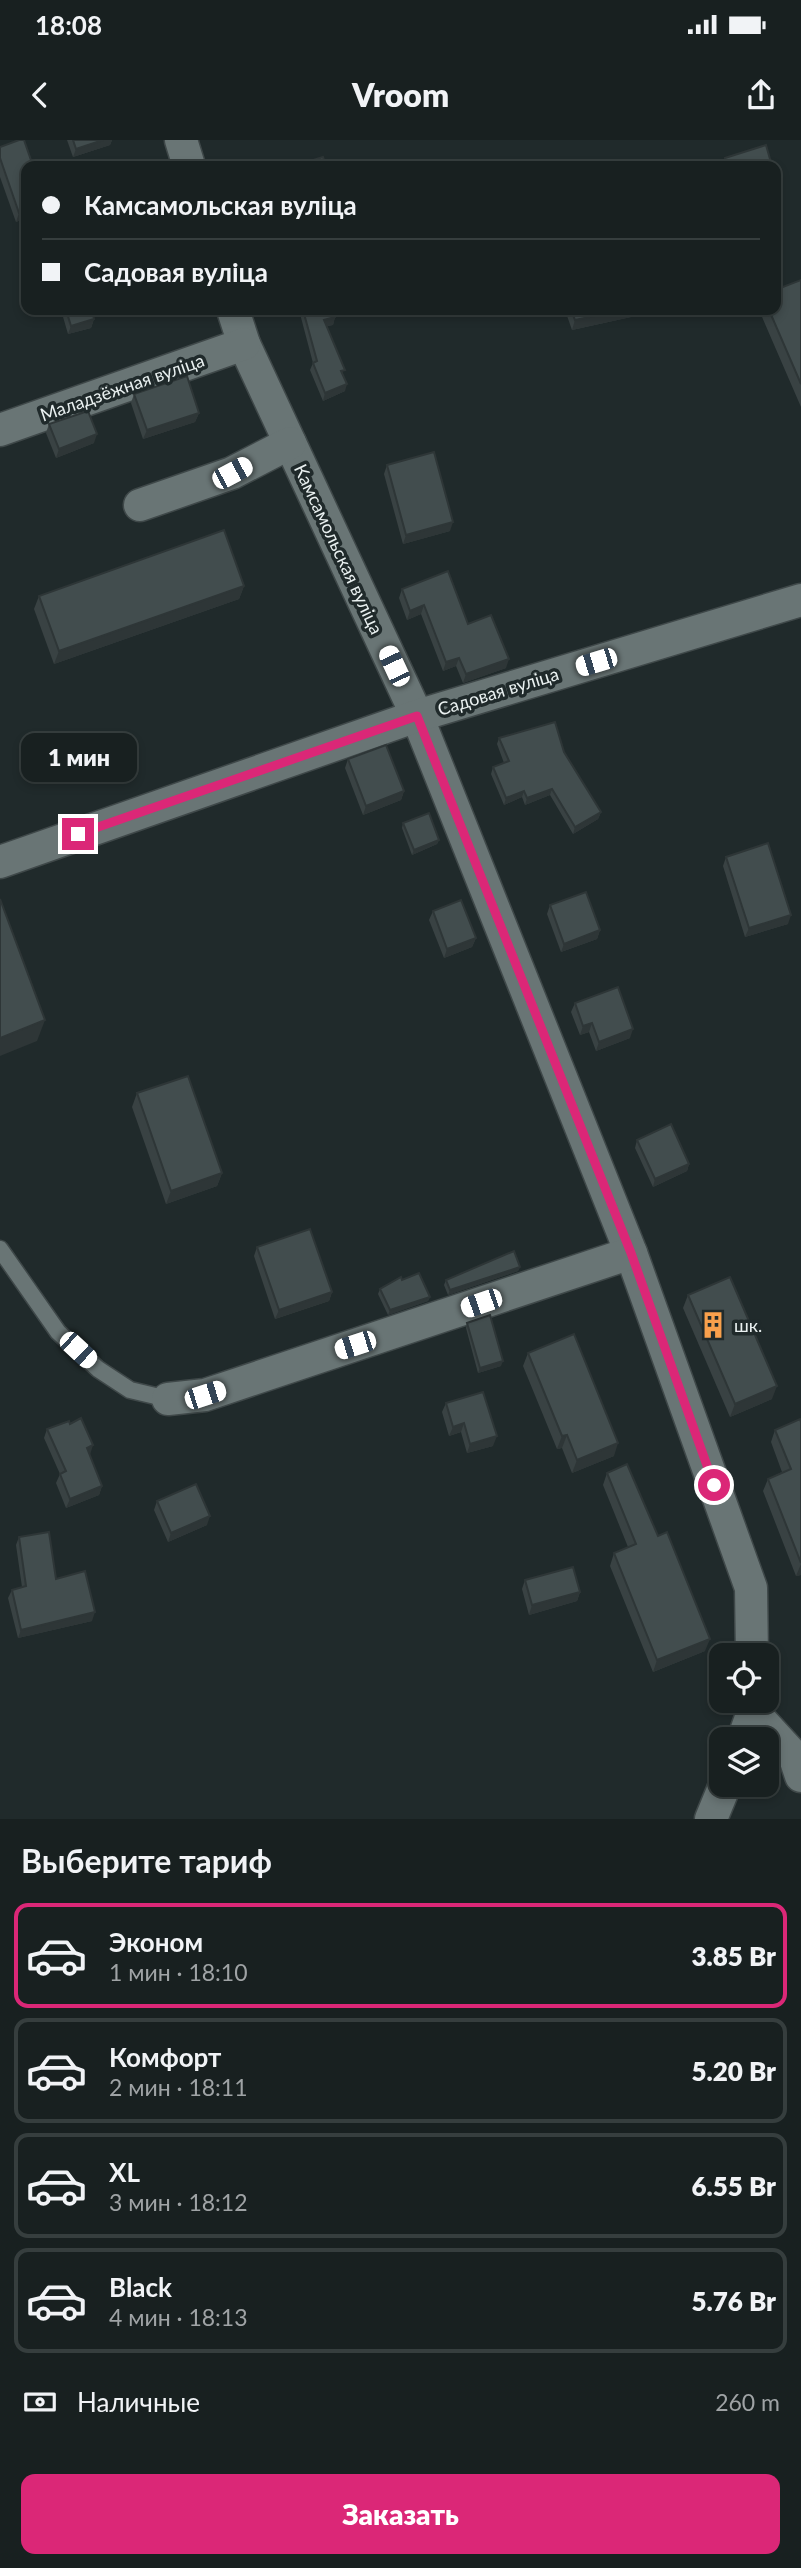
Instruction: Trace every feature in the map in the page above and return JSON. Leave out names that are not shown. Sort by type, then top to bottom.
[{"type":"street","points":[[181,140],[187,161]]},
{"type":"street","name":"Камсамольская вуліца","points":[[235,315],[244,344],[417,716],[631,1253],[751,1588],[752,1643]]},
{"type":"street","name":"Маладзёжная вуліца","points":[[0,430],[244,344]]},
{"type":"street","points":[[140,505],[232,473],[290,443]]},
{"type":"street","name":"Садовая вуліца","points":[[0,862],[417,716],[801,600]]},
{"type":"street","points":[[168,1399],[205,1395],[631,1253]]},
{"type":"street","points":[[750,1718],[795,1758],[801,1776]]},
{"type":"street","points":[[711,1819],[719,1797]]},
{"type":"lane","points":[[0,1249],[58,1332],[98,1369],[130,1390],[168,1399]]},
{"type":"building","points":[[24,140],[31,161],[21,161],[19,213],[0,158],[0,147]]},
{"type":"building","points":[[73,140],[103,140],[76,149]]},
{"type":"building","points":[[766,145],[771,161],[726,161],[725,158]]},
{"type":"building","points":[[801,280],[801,384],[771,315],[781,315],[781,288]]},
{"type":"building","points":[[68,315],[93,315],[94,319],[71,326]]},
{"type":"building","points":[[304,315],[334,315],[324,320],[345,370],[341,371],[347,384],[325,393],[313,363],[317,361]]},
{"type":"building","points":[[573,315],[600,315],[575,320]]},
{"type":"building","points":[[187,376],[199,413],[147,430],[134,394]]},
{"type":"building","points":[[88,411],[97,434],[59,449],[49,424]]},
{"type":"building","points":[[434,452],[453,522],[406,535],[387,465]]},
{"type":"building","points":[[224,530],[244,586],[59,651],[39,596]]},
{"type":"building","points":[[448,571],[468,624],[491,615],[509,659],[466,674],[459,658],[446,662],[424,605],[410,611],[402,589]]},
{"type":"building","points":[[555,722],[564,752],[601,812],[575,827],[552,789],[527,798],[524,791],[506,798],[493,767],[509,761],[499,738]]},
{"type":"building","points":[[386,745],[404,791],[366,806],[348,759]]},
{"type":"building","points":[[429,813],[439,840],[414,850],[403,823]]},
{"type":"building","points":[[768,843],[791,915],[749,928],[726,857]]},
{"type":"building","points":[[586,892],[600,930],[564,944],[550,905]]},
{"type":"building","points":[[0,899],[45,1020],[0,1038]]},
{"type":"building","points":[[461,900],[476,938],[447,949],[433,911]]},
{"type":"building","points":[[618,987],[633,1029],[599,1042],[592,1023],[583,1026],[575,1003]]},
{"type":"building","points":[[188,1076],[222,1173],[171,1191],[137,1093]]},
{"type":"building","points":[[671,1124],[689,1164],[655,1179],[637,1140]]},
{"type":"building","points":[[310,1229],[332,1292],[279,1310],[257,1247]]},
{"type":"building","points":[[514,1251],[520,1267],[450,1290],[446,1280]]},
{"type":"building","points":[[419,1273],[430,1297],[390,1310],[380,1289],[401,1277],[402,1280]]},
{"type":"building","points":[[730,1277],[777,1386],[735,1404],[688,1295]]},
{"type":"building","points":[[490,1315],[503,1361],[480,1368],[467,1323]]},
{"type":"building","points":[[574,1334],[618,1443],[577,1460],[567,1435],[562,1436],[528,1353]]},
{"type":"building","points":[[483,1392],[497,1436],[470,1444],[464,1423],[453,1427],[446,1403]]},
{"type":"building","points":[[81,1418],[93,1445],[87,1448],[102,1486],[70,1499],[60,1474],[66,1471],[47,1429],[69,1421],[70,1424]]},
{"type":"building","points":[[800,1419],[801,1563],[768,1479],[791,1469],[775,1430]]},
{"type":"building","points":[[627,1464],[658,1536],[667,1532],[710,1639],[657,1660],[614,1553],[636,1544],[607,1473]]},
{"type":"building","points":[[196,1484],[210,1516],[171,1533],[157,1501]]},
{"type":"building","points":[[49,1532],[56,1579],[85,1571],[95,1612],[21,1630],[12,1590],[26,1586],[19,1537]]},
{"type":"building","points":[[573,1567],[580,1592],[532,1605],[525,1580]]},
{"type":"place","name":"шк.","points":[[713,1325]]},
{"type":"route","points":[[78,834],[417,716],[631,1253],[714,1485]]}]
